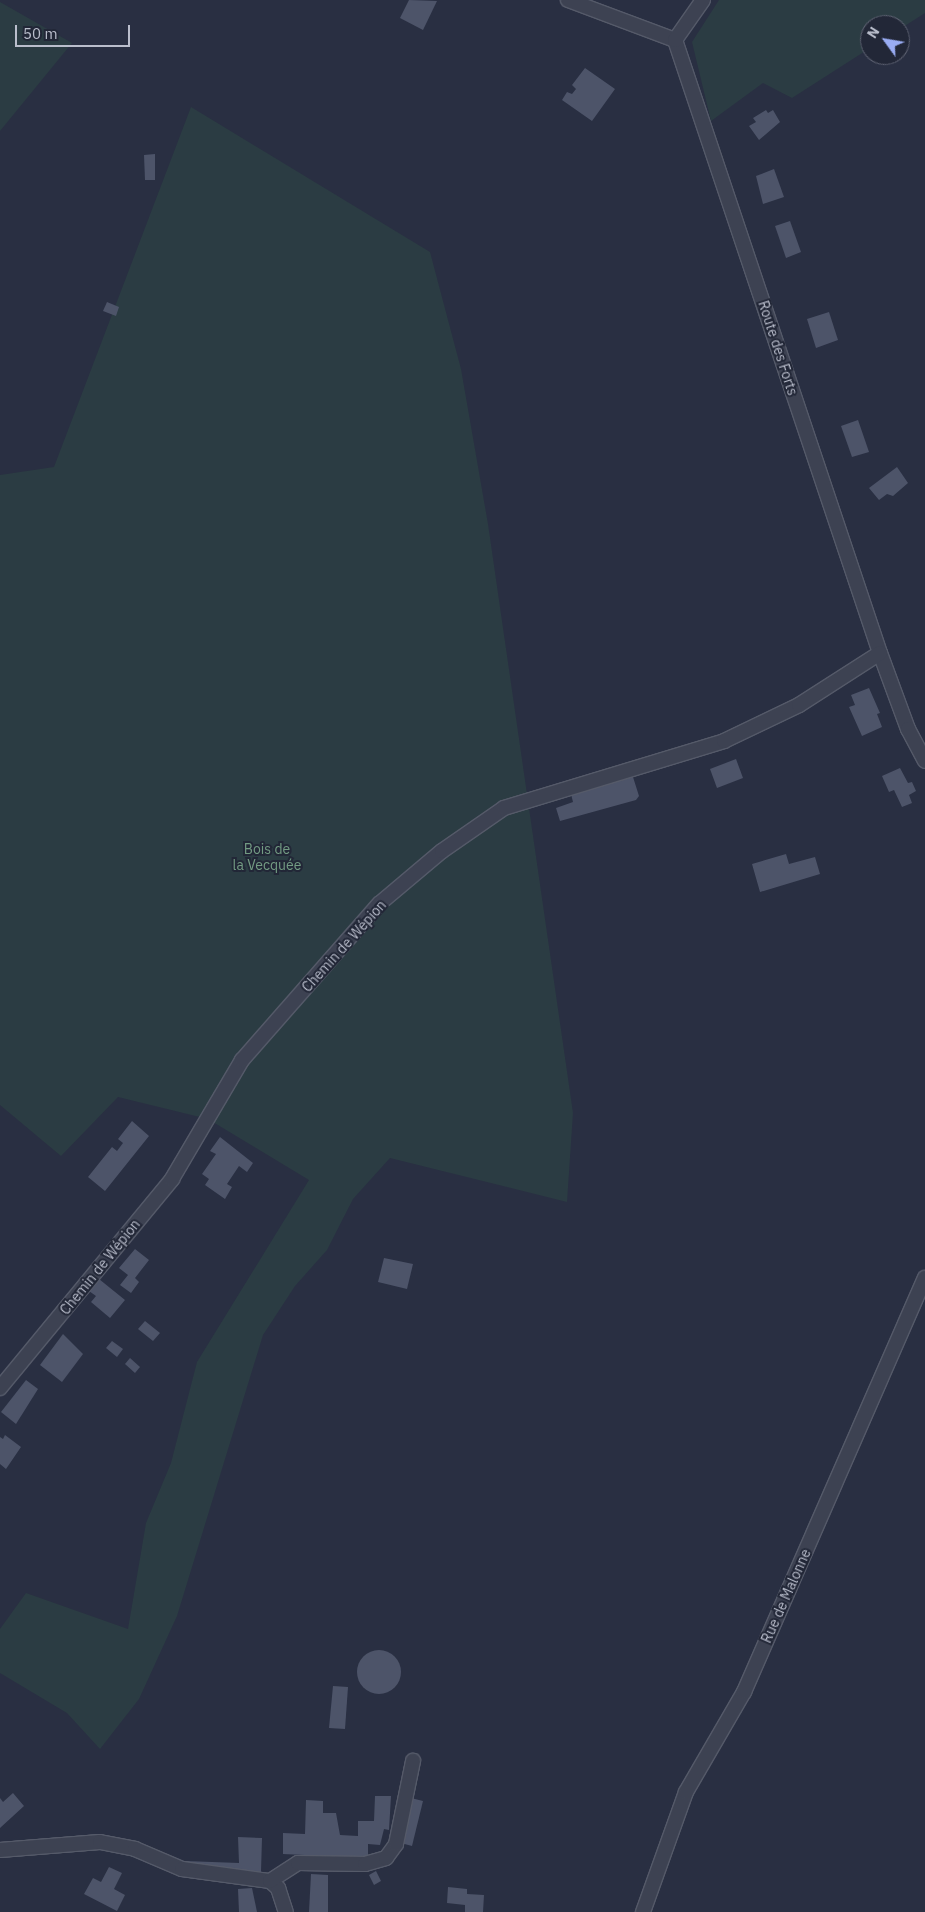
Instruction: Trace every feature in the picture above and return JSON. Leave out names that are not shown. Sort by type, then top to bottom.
[{"type":"street","points":[[568,0],[675,40],[703,0]]},
{"type":"street","name":"Route des Forts","points":[[675,40],[880,653],[908,729],[925,761]]},
{"type":"street","name":"Chemin de Wépion","points":[[0,1388],[172,1179],[242,1060],[379,904],[421,869],[504,808],[724,741],[799,705],[880,653]]},
{"type":"street","name":"Rue de Malonne","points":[[643,1912],[686,1792],[744,1692],[925,1278]]},
{"type":"street","points":[[270,1881],[298,1863],[365,1864],[386,1858],[396,1844],[413,1761]]},
{"type":"street","points":[[0,1850],[100,1842],[134,1849],[182,1869],[270,1881],[278,1888],[286,1912]]},
{"type":"green space","points":[[719,0],[925,0],[925,13],[910,23],[910,15],[860,15],[860,54],[792,98],[763,83],[711,121],[692,42]]},
{"type":"green space","points":[[0,2],[72,43],[0,131]]},
{"type":"green space","name":"Bois de la Vecquée","points":[[191,107],[430,252],[461,369],[488,524],[573,1113],[567,1202],[390,1158],[353,1199],[327,1250],[295,1286],[263,1335],[177,1616],[139,1699],[100,1749],[67,1713],[0,1673],[0,1629],[26,1593],[128,1629],[146,1523],[171,1463],[197,1362],[309,1180],[208,1119],[118,1097],[61,1156],[0,1105],[0,475],[54,467]]},
{"type":"building","points":[[409,0],[437,1],[423,30],[400,18]]},
{"type":"building","points":[[585,68],[615,89],[592,121],[562,100],[567,92],[572,94],[576,89],[572,85]]},
{"type":"building","points":[[766,110],[768,113],[773,110],[780,122],[759,140],[749,126],[756,122],[753,118]]},
{"type":"building","points":[[155,154],[155,180],[145,180],[144,155]]},
{"type":"building","points":[[774,169],[784,197],[763,204],[756,176]]},
{"type":"building","points":[[790,221],[801,252],[786,258],[775,226]]},
{"type":"building","points":[[107,302],[119,307],[116,316],[103,311]]},
{"type":"building","points":[[829,312],[838,340],[816,348],[807,319]]},
{"type":"building","points":[[858,420],[869,452],[852,457],[841,426]]},
{"type":"building","points":[[897,467],[908,483],[893,496],[887,494],[879,500],[869,488]]},
{"type":"building","points":[[869,688],[880,713],[877,714],[882,727],[862,736],[849,707],[855,705],[851,695]]},
{"type":"building","points":[[736,759],[743,778],[717,788],[710,769]]},
{"type":"building","points":[[900,768],[908,783],[912,782],[916,791],[909,795],[912,803],[902,807],[894,790],[889,792],[882,776]]},
{"type":"building","points":[[633,777],[639,796],[636,800],[560,821],[556,808],[573,802],[571,794]]},
{"type":"building","points":[[786,854],[789,864],[815,857],[820,874],[760,892],[752,864]]},
{"type":"building","points":[[132,1121],[149,1136],[105,1191],[88,1177],[112,1147],[117,1151],[123,1143],[118,1139]]},
{"type":"building","points":[[220,1137],[253,1163],[247,1172],[239,1166],[227,1184],[232,1187],[225,1199],[205,1185],[209,1179],[202,1174],[216,1154],[210,1151]]},
{"type":"building","points":[[135,1249],[149,1260],[135,1278],[139,1282],[131,1293],[120,1285],[128,1275],[119,1268]]},
{"type":"building","points":[[384,1258],[413,1264],[407,1289],[378,1282]]},
{"type":"building","points":[[99,1279],[125,1300],[110,1318],[91,1302],[96,1296],[89,1291]]},
{"type":"building","points":[[145,1321],[160,1333],[153,1341],[138,1329]]},
{"type":"building","points":[[63,1334],[83,1354],[62,1382],[40,1365]]},
{"type":"building","points":[[112,1341],[123,1349],[117,1357],[106,1348]]},
{"type":"building","points":[[130,1358],[140,1367],[135,1373],[125,1364]]},
{"type":"building","points":[[26,1380],[38,1389],[16,1424],[1,1412]]},
{"type":"building","points":[[5,1435],[21,1447],[6,1469],[0,1464],[0,1437],[3,1439]]},
{"type":"building","points":[[383,1650],[395,1656],[400,1663],[400,1681],[395,1688],[388,1693],[375,1694],[367,1691],[360,1684],[357,1668],[360,1660],[367,1653]]},
{"type":"building","points":[[333,1686],[348,1687],[345,1729],[329,1728]]},
{"type":"building","points":[[13,1793],[24,1806],[0,1828],[0,1798],[3,1802]]},
{"type":"building","points":[[375,1796],[391,1796],[389,1830],[384,1829],[380,1845],[368,1844],[368,1858],[283,1854],[283,1833],[305,1834],[306,1800],[323,1801],[323,1813],[336,1813],[340,1835],[358,1836],[358,1821],[374,1821]]},
{"type":"building","points":[[411,1798],[423,1801],[412,1846],[401,1843]]},
{"type":"building","points":[[238,1837],[262,1838],[261,1872],[185,1865],[185,1861],[239,1863]]},
{"type":"building","points":[[109,1867],[122,1873],[114,1889],[125,1895],[117,1911],[84,1894],[93,1878],[101,1882]]},
{"type":"building","points":[[376,1871],[381,1881],[374,1885],[369,1875]]},
{"type":"building","points":[[311,1874],[328,1875],[328,1912],[309,1912]]},
{"type":"building","points":[[448,1887],[467,1889],[467,1894],[484,1895],[483,1912],[465,1912],[465,1905],[447,1903]]},
{"type":"building","points":[[252,1888],[257,1912],[239,1912],[238,1889]]}]
